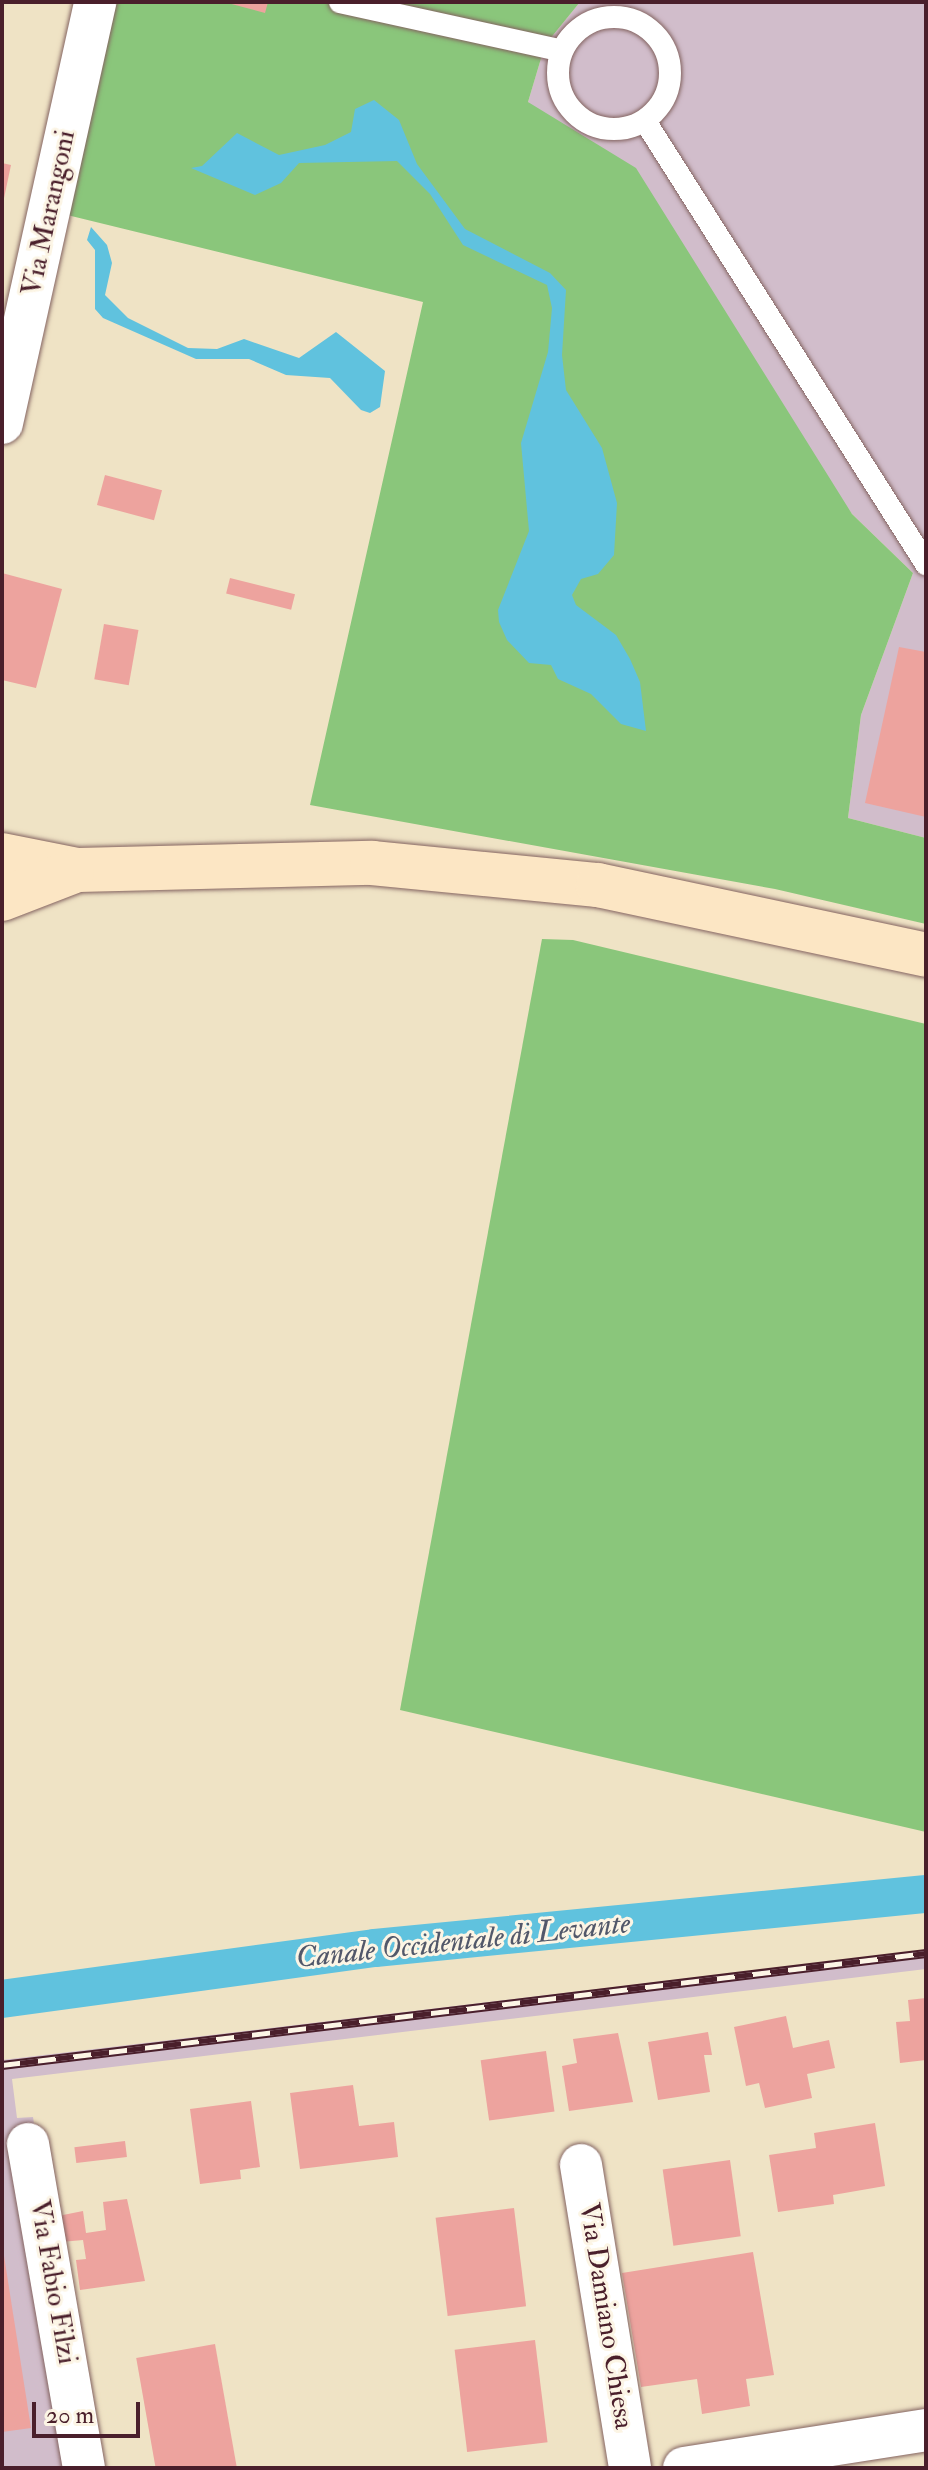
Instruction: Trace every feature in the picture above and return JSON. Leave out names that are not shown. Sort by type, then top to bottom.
[{"type":"main road","points":[[2,855],[78,870],[372,863],[598,885],[926,955]]},
{"type":"main road","points":[[2,899],[78,870]]},
{"type":"street","name":"Via Marangoni","points":[[2,423],[95,2]]},
{"type":"street","name":"Via Fabio Filzi","points":[[28,2144],[84,2468]]},
{"type":"street","name":"Via Damiano Chiesa","points":[[581,2165],[630,2468]]},
{"type":"street","points":[[684,2468],[926,2430]]},
{"type":"lane","points":[[340,2],[562,51]]},
{"type":"lane","points":[[624,9],[642,22],[668,51],[669,90],[645,121],[610,130],[578,116],[559,86],[562,51],[585,24],[624,9]]},
{"type":"lane","points":[[645,121],[926,564]]},
{"type":"shaded area","points":[[580,2],[926,2],[926,838],[848,818],[861,715],[913,573],[852,514],[528,102],[545,45]]},
{"type":"shaded area","points":[[926,1950],[926,1969],[12,2079],[17,2118],[33,2117],[85,2468],[2,2468],[2,2060]]},
{"type":"green space","points":[[114,2],[580,2],[545,45],[528,102],[636,168],[852,514],[913,573],[861,715],[848,818],[926,838],[926,924],[775,889],[310,805],[423,302],[59,213]]},
{"type":"green space","points":[[542,939],[573,940],[926,1024],[926,1832],[400,1710]]},
{"type":"water","points":[[374,100],[399,120],[417,164],[465,229],[550,273],[566,290],[562,355],[566,390],[602,448],[617,503],[614,555],[598,574],[581,579],[572,595],[576,605],[616,635],[630,659],[640,682],[646,731],[621,724],[591,694],[558,679],[551,665],[529,663],[507,640],[499,622],[498,610],[529,531],[521,443],[548,352],[552,308],[547,285],[463,245],[430,194],[397,161],[299,163],[281,183],[255,195],[191,168],[202,166],[237,133],[279,155],[325,145],[351,132],[355,109]]},
{"type":"water","points":[[91,227],[107,245],[112,263],[105,295],[128,318],[188,348],[217,349],[244,339],[299,358],[336,332],[385,371],[380,407],[370,413],[361,410],[330,378],[286,375],[249,359],[196,359],[103,318],[95,309],[95,250],[87,240]]},
{"type":"building","points":[[224,2],[268,2],[265,13]]},
{"type":"building","points":[[2,163],[11,165],[3,203],[2,203]]},
{"type":"building","points":[[105,475],[162,490],[154,520],[97,505]]},
{"type":"building","points":[[2,573],[62,589],[36,688],[2,680]]},
{"type":"building","points":[[230,578],[295,594],[291,610],[226,594]]},
{"type":"building","points":[[104,624],[138,630],[129,685],[94,679]]},
{"type":"building","points":[[899,647],[926,652],[926,817],[865,803]]},
{"type":"building","points":[[926,1998],[926,2060],[900,2063],[896,2022],[910,2021],[908,2000]]},
{"type":"building","points":[[786,2016],[793,2048],[829,2040],[835,2068],[807,2074],[812,2098],[765,2108],[759,2083],[746,2086],[734,2027]]},
{"type":"building","points":[[708,2032],[712,2055],[704,2055],[710,2092],[658,2100],[648,2042]]},
{"type":"building","points":[[618,2033],[633,2102],[569,2111],[562,2066],[577,2063],[573,2039]]},
{"type":"building","points":[[546,2051],[554,2111],[489,2121],[481,2060]]},
{"type":"building","points":[[353,2085],[359,2126],[394,2122],[398,2157],[300,2169],[290,2093]]},
{"type":"building","points":[[251,2101],[260,2167],[240,2170],[241,2179],[200,2184],[190,2109]]},
{"type":"building","points":[[875,2123],[885,2186],[833,2195],[834,2204],[778,2212],[769,2155],[816,2148],[814,2133]]},
{"type":"building","points":[[125,2141],[127,2157],[76,2163],[74,2147]]},
{"type":"building","points":[[730,2160],[741,2236],[673,2246],[663,2169]]},
{"type":"building","points":[[127,2199],[145,2281],[80,2290],[76,2260],[86,2259],[83,2240],[61,2242],[58,2216],[83,2211],[86,2233],[106,2230],[103,2202]]},
{"type":"building","points":[[514,2208],[526,2306],[448,2316],[436,2218]]},
{"type":"building","points":[[2,2243],[31,2428],[2,2432]]},
{"type":"building","points":[[753,2252],[774,2375],[746,2379],[750,2406],[702,2414],[697,2379],[641,2387],[622,2273]]},
{"type":"building","points":[[535,2340],[548,2442],[467,2452],[455,2350]]},
{"type":"building","points":[[215,2344],[237,2468],[156,2468],[136,2358]]},
{"type":"waterway","name":"Canale Occidentale di Levante","points":[[2,1999],[375,1948],[926,1894]]},
{"type":"railway","points":[[2,2065],[926,1953]]}]
